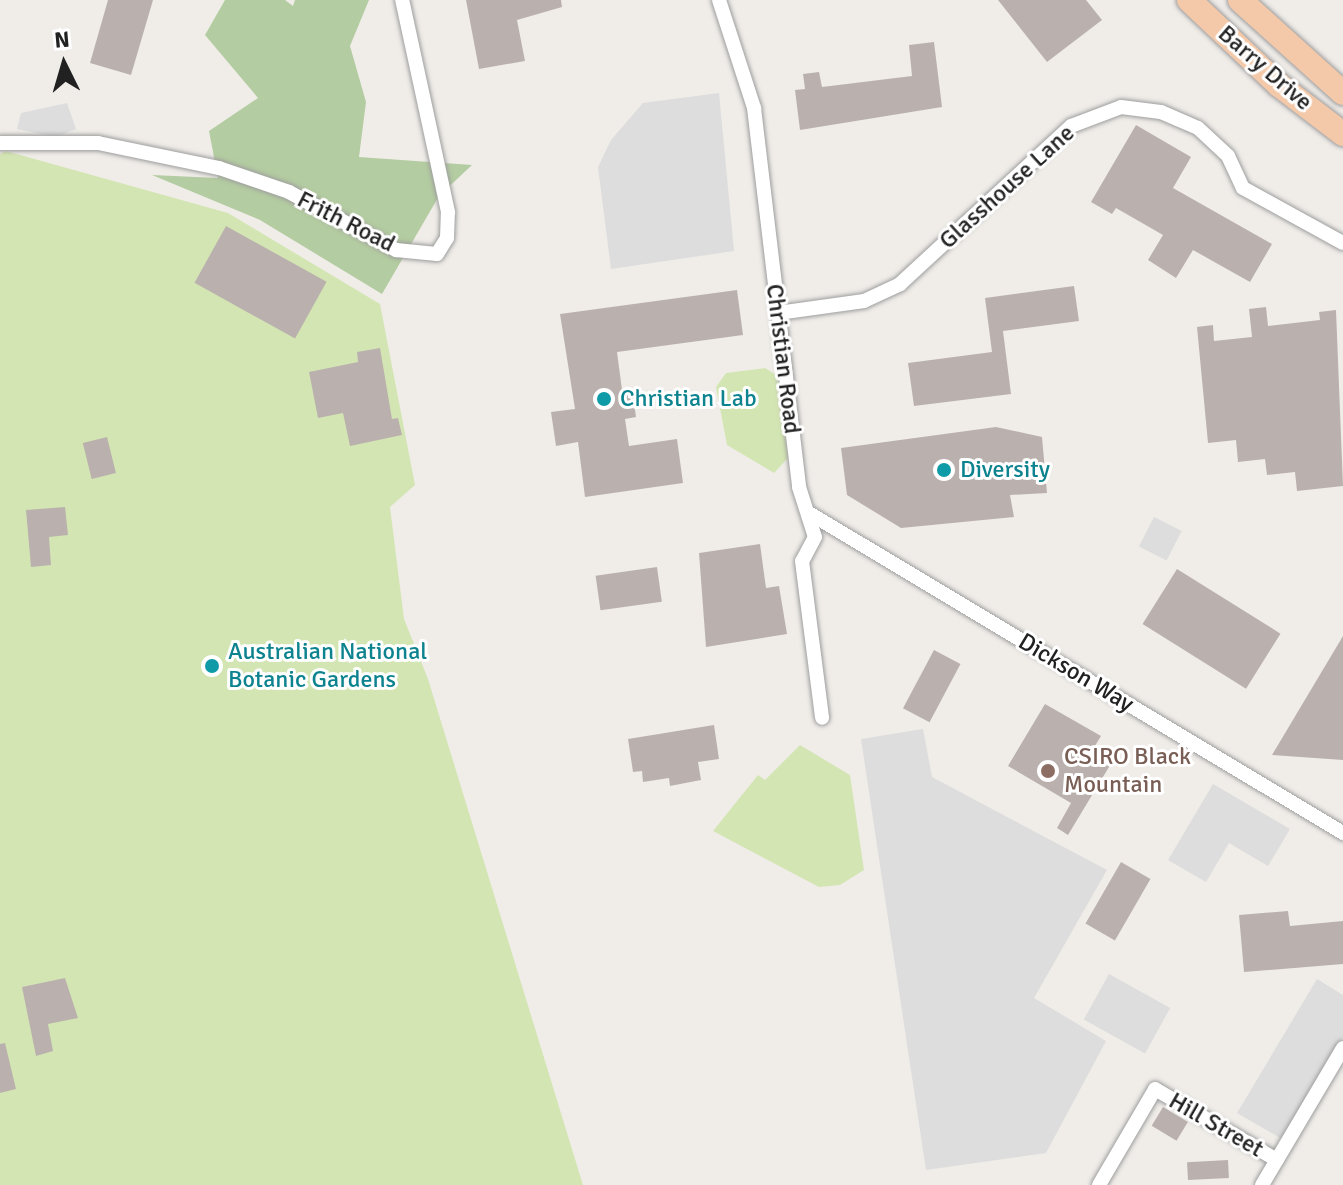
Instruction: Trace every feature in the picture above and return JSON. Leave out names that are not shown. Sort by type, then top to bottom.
[{"type":"main road","name":"Barry Drive","points":[[1189,0],[1279,85],[1343,134]]},
{"type":"main road","name":"Barry Drive","points":[[1240,0],[1343,93]]},
{"type":"street","name":"Frith Road","points":[[0,143],[98,143],[219,168],[289,192],[396,250],[437,254],[447,238],[448,212],[402,0]]},
{"type":"street","name":"Christian Road","points":[[719,0],[754,108],[799,487],[815,537],[802,561],[822,718]]},
{"type":"street","name":"Glasshouse Lane","points":[[778,313],[864,301],[900,284],[1071,126],[1121,107],[1161,112],[1198,128],[1228,156],[1243,188],[1343,243]]},
{"type":"street","name":"Dickson Way","points":[[809,513],[1343,833]]},
{"type":"street","points":[[1262,1185],[1343,1048]]},
{"type":"street","name":"Hill Street","points":[[1099,1185],[1155,1089],[1277,1160]]},
{"type":"green space","points":[[225,0],[285,0],[293,6],[295,0],[369,0],[350,46],[366,102],[359,157],[472,165],[439,196],[382,294],[260,220],[152,175],[218,178],[209,131],[258,98],[205,35]]},
{"type":"green space","name":"Australian National Botanic Gardens","points":[[6,151],[228,213],[380,304],[415,485],[390,507],[404,619],[428,679],[583,1185],[0,1185],[0,154]]},
{"type":"green space","points":[[765,368],[778,376],[788,458],[774,473],[727,445],[716,387],[726,373]]},
{"type":"green space","points":[[800,745],[850,775],[864,870],[840,885],[819,887],[713,831],[758,775],[765,780]]},
{"type":"shaded area","points":[[719,93],[734,251],[611,269],[598,167],[611,140],[643,103]]},
{"type":"shaded area","points":[[67,103],[76,129],[56,137],[17,129],[21,113]]},
{"type":"shaded area","points":[[1154,517],[1182,531],[1167,560],[1139,546]]},
{"type":"shaded area","points":[[923,729],[932,777],[1107,870],[1034,998],[1106,1041],[1046,1153],[926,1170],[861,739]]},
{"type":"shaded area","points":[[1213,784],[1290,829],[1268,866],[1229,843],[1206,882],[1168,860]]},
{"type":"shaded area","points":[[1109,974],[1170,1008],[1145,1053],[1084,1019]]},
{"type":"shaded area","points":[[1317,979],[1343,995],[1343,1037],[1282,1139],[1237,1113]]},
{"type":"building","points":[[108,0],[153,0],[131,75],[90,63]]},
{"type":"building","points":[[466,0],[561,0],[562,7],[517,20],[525,61],[479,69]]},
{"type":"building","points":[[998,0],[1086,0],[1102,20],[1047,62]]},
{"type":"building","points":[[934,42],[942,107],[800,130],[795,90],[805,89],[803,74],[819,72],[822,87],[912,76],[909,45]]},
{"type":"building","points":[[1136,125],[1191,157],[1173,188],[1272,244],[1250,282],[1193,250],[1176,278],[1148,260],[1163,235],[1116,208],[1112,214],[1091,202]]},
{"type":"building","points":[[226,226],[327,282],[295,339],[194,283]]},
{"type":"building","points":[[1074,286],[1079,321],[1003,331],[1011,394],[914,406],[908,363],[992,352],[985,298]]},
{"type":"building","name":"Christian Lab","points":[[737,290],[743,335],[617,352],[622,390],[632,388],[636,417],[625,419],[629,446],[677,439],[683,483],[585,497],[578,442],[556,446],[551,412],[575,409],[560,314]]},
{"type":"building","points":[[1266,307],[1268,326],[1320,320],[1319,312],[1336,310],[1343,486],[1297,491],[1295,472],[1267,475],[1265,459],[1238,462],[1236,440],[1208,443],[1197,327],[1213,325],[1214,341],[1252,337],[1249,309]]},
{"type":"building","points":[[380,348],[392,419],[398,418],[402,435],[350,446],[343,413],[318,418],[309,372],[358,362],[357,352]]},
{"type":"building","name":"Diversity","points":[[996,427],[1042,437],[1047,493],[1010,495],[1014,517],[901,528],[847,495],[841,448]]},
{"type":"building","points":[[107,437],[116,473],[92,479],[83,443]]},
{"type":"building","points":[[65,507],[68,535],[49,537],[51,565],[31,567],[26,510]]},
{"type":"building","points":[[760,544],[766,588],[779,586],[787,634],[706,647],[699,553]]},
{"type":"building","points":[[657,567],[662,602],[600,610],[596,576]]},
{"type":"building","points":[[1177,569],[1280,634],[1246,689],[1143,624]]},
{"type":"building","points":[[1343,636],[1343,760],[1272,755]]},
{"type":"building","points":[[934,650],[960,664],[930,722],[903,708]]},
{"type":"building","name":"CSIRO Black Mountain","points":[[1045,704],[1101,736],[1084,764],[1115,757],[1068,835],[1057,828],[1071,803],[1008,766]]},
{"type":"building","points":[[714,725],[719,759],[698,762],[701,780],[670,786],[669,778],[643,782],[642,771],[633,772],[628,739]]},
{"type":"building","points":[[1121,862],[1150,879],[1115,940],[1086,923]]},
{"type":"building","points":[[1288,911],[1290,926],[1343,921],[1343,964],[1244,972],[1239,915]]},
{"type":"building","points":[[65,978],[78,1018],[48,1024],[53,1051],[36,1056],[22,987]]},
{"type":"building","points":[[5,1043],[16,1089],[0,1093],[0,1044]]},
{"type":"building","points":[[1163,1107],[1188,1122],[1177,1141],[1152,1126]]},
{"type":"building","points":[[1228,1160],[1229,1178],[1188,1180],[1187,1162]]},
{"type":"place","name":"Christian Lab","points":[[604,399]]},
{"type":"place","name":"Diversity","points":[[944,470]]},
{"type":"place","name":"Australian National Botanic Gardens","points":[[212,666]]},
{"type":"place","name":"CSIRO Black Mountain","points":[[1048,771]]}]
